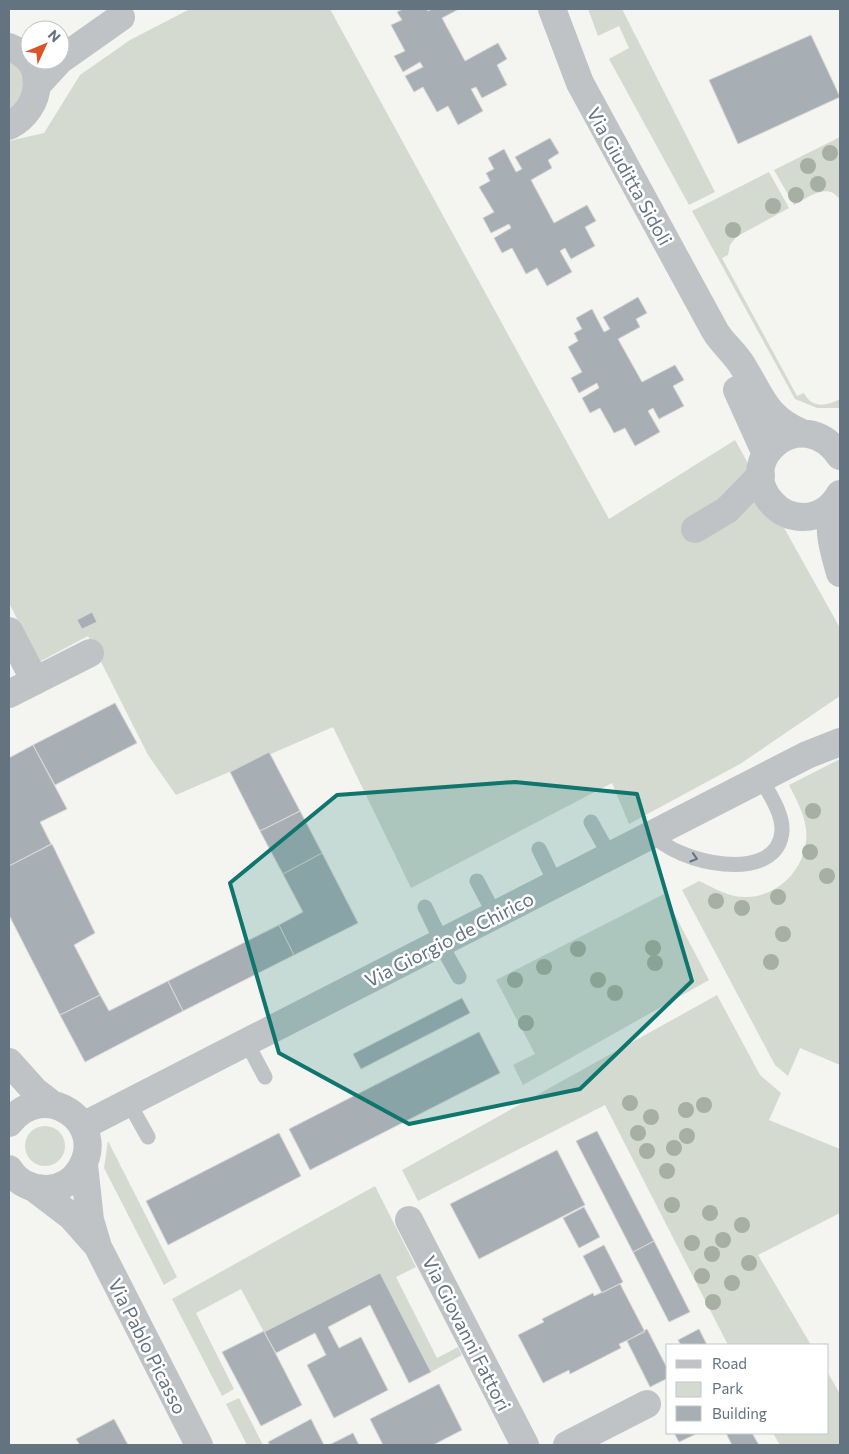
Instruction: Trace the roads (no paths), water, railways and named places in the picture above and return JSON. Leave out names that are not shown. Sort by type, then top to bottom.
[{"type":"street","name":"Via Giuditta Sidoli","points":[[553,11],[580,83],[715,331],[742,365],[768,410],[781,423],[826,440]]},
{"type":"street","points":[[70,34],[130,13]]},
{"type":"street","points":[[37,86],[60,60],[130,13]]},
{"type":"street","points":[[9,126],[21,120],[30,110],[37,86],[31,64],[18,47]]},
{"type":"street","name":"Via Giuditta Sidoli","points":[[715,331],[726,368],[752,418],[764,464],[762,487],[786,512],[807,528],[822,556],[840,574]]},
{"type":"street","name":"Via Giuditta Sidoli","points":[[764,464],[779,440],[795,433],[826,440]]},
{"type":"street","points":[[694,529],[722,514],[764,464]]},
{"type":"street","name":"Via Giuditta Sidoli","points":[[786,512],[819,514],[838,497]]},
{"type":"street","name":"Via Giuditta Sidoli","points":[[838,497],[831,513],[830,534],[840,574]]},
{"type":"street","points":[[722,514],[786,512]]},
{"type":"street","points":[[9,630],[35,681]]},
{"type":"street","points":[[9,694],[90,653]]},
{"type":"street","name":"Via Giorgio de Chirico","points":[[83,1126],[761,778],[832,746],[840,731]]},
{"type":"street","points":[[9,1062],[35,1091],[52,1104]]},
{"type":"street","points":[[9,1123],[23,1109],[42,1103],[52,1104],[70,1111],[83,1126]]},
{"type":"street","name":"Via Pablo Picasso","points":[[83,1126],[88,1145],[84,1164],[90,1220],[98,1247],[199,1445]]},
{"type":"street","points":[[33,1187],[44,1189],[63,1185],[72,1180],[84,1164]]},
{"type":"street","name":"Via Pablo Picasso","points":[[9,1169],[17,1179],[33,1187],[71,1216],[98,1247]]},
{"type":"street","name":"Via Giovanni Fattori","points":[[409,1220],[525,1445]]},
{"type":"street","points":[[567,1445],[648,1404]]},
{"type":"lane","points":[[653,834],[669,849],[710,862],[740,864],[764,857],[778,844],[782,830],[779,816],[761,778]]},
{"type":"lane","points":[[591,822],[610,856]]},
{"type":"lane","points":[[538,849],[556,884]]},
{"type":"lane","points":[[477,881],[495,915]]},
{"type":"lane","points":[[425,907],[459,977]]},
{"type":"lane","points":[[247,1042],[265,1077]]},
{"type":"lane","points":[[129,1103],[148,1138]]}]
